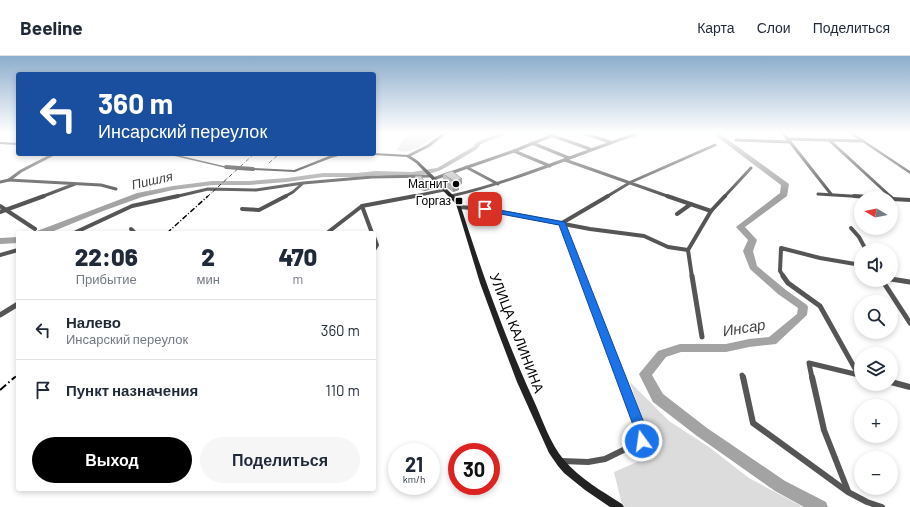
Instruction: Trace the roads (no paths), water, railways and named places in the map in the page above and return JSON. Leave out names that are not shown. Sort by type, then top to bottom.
[{"type":"main road","points":[[376,154],[408,156]]},
{"type":"main road","points":[[177,156],[226,167],[295,170],[308,167],[330,156]]},
{"type":"main road","name":"УЛИЦА КАЛИНИНА","points":[[408,156],[423,167],[451,196],[459,207],[484,288],[515,370],[548,440],[560,461],[577,479],[619,507]]},
{"type":"street","points":[[408,156],[412,154]]},
{"type":"street","points":[[78,231],[132,206],[208,188],[256,190],[303,183],[372,177],[431,177],[505,154]]},
{"type":"street","points":[[521,154],[550,166]]},
{"type":"street","points":[[556,154],[711,211]]},
{"type":"street","points":[[451,196],[476,191],[498,184],[550,166],[578,154]]},
{"type":"street","points":[[562,223],[631,182],[693,154]]},
{"type":"street","points":[[800,154],[831,194]]},
{"type":"street","points":[[844,154],[883,191]]},
{"type":"street","points":[[882,154],[910,173]]},
{"type":"street","points":[[9,180],[21,171],[50,156]]},
{"type":"street","points":[[466,167],[498,184]]},
{"type":"street","points":[[702,337],[688,250],[711,211],[751,168]]},
{"type":"street","points":[[0,182],[9,180],[78,183],[101,185],[116,189]]},
{"type":"street","points":[[0,212],[78,183]]},
{"type":"street","points":[[242,209],[259,210],[293,192],[303,183]]},
{"type":"street","points":[[330,231],[362,206],[444,190]]},
{"type":"street","points":[[818,194],[854,196]]},
{"type":"street","points":[[898,199],[910,200]]},
{"type":"street","points":[[678,214],[691,204]]},
{"type":"street","points":[[0,206],[35,229]]},
{"type":"street","points":[[362,206],[371,231]]},
{"type":"street","points":[[459,207],[485,209],[644,236],[668,247],[688,250]]},
{"type":"street","points":[[560,461],[588,462],[605,459],[642,441],[642,433],[562,223]]},
{"type":"street","points":[[851,228],[862,243]]},
{"type":"street","points":[[854,264],[820,258],[781,248],[780,271],[788,283],[820,306],[854,365]]},
{"type":"street","points":[[0,255],[16,251]]},
{"type":"street","points":[[898,281],[910,282]]},
{"type":"street","points":[[887,287],[910,323]]},
{"type":"street","points":[[0,315],[16,305]]},
{"type":"street","points":[[848,492],[824,430],[809,363],[854,374]]},
{"type":"street","points":[[742,375],[752,423],[848,492],[867,502],[882,507]]},
{"type":"street","points":[[898,384],[910,387]]},
{"type":"waterway","name":"Пишля","points":[[46,231],[100,209],[140,195],[173,188],[212,183],[249,183],[287,180],[323,175],[357,175],[376,173],[412,174],[439,169],[465,154]]},
{"type":"waterway","name":"Инсар","points":[[744,154],[785,184],[784,194],[740,227],[753,240],[748,251],[753,267],[782,292],[803,307],[802,315],[772,341],[749,343],[726,348],[680,348],[662,354],[645,374],[658,398],[702,432],[780,486],[820,507]]},
{"type":"waterway","name":"Пишля","points":[[0,241],[16,240]]},
{"type":"railway","points":[[207,197],[252,156]]},
{"type":"railway","points":[[269,163],[277,156]]},
{"type":"railway","points":[[169,231],[208,196]]},
{"type":"railway","points":[[0,390],[15,377]]},
{"type":"place","name":"Магнит","points":[[456,184]]},
{"type":"place","name":"Горгаз","points":[[459,201]]}]
